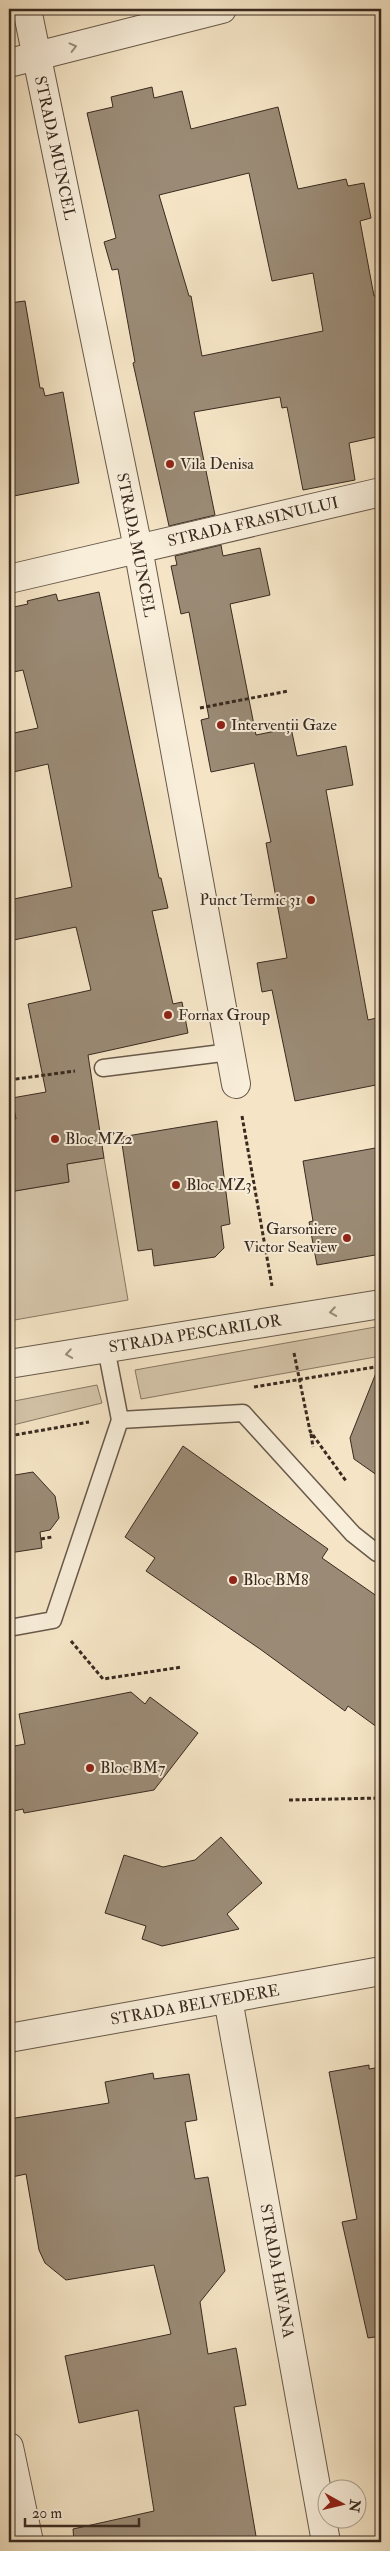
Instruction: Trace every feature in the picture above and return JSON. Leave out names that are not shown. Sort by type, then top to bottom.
[{"type":"street","name":"STRADA MUNCEL","points":[[27,9],[138,548],[236,1084]]},
{"type":"street","points":[[9,63],[222,9]]},
{"type":"street","name":"STRADA FRASINULUI","points":[[9,579],[381,492]]},
{"type":"street","name":"STRADA PESCARILOR","points":[[9,1364],[381,1304]]},
{"type":"street","name":"STRADA BELVEDERE","points":[[9,2038],[381,1971]]},
{"type":"street","name":"STRADA HAVANA","points":[[228,1999],[326,2542]]},
{"type":"street","points":[[9,2447],[29,2542]]},
{"type":"lane","points":[[103,1068],[230,1052]]},
{"type":"lane","points":[[9,1628],[53,1620],[120,1420],[106,1348]]},
{"type":"lane","points":[[120,1420],[243,1413],[353,1534],[377,1553],[381,1552]]},
{"type":"path","points":[[195,709],[288,691]]},
{"type":"path","points":[[9,1080],[103,1068]]},
{"type":"path","points":[[236,1084],[272,1286]]},
{"type":"path","points":[[294,1350],[310,1431],[348,1484]]},
{"type":"path","points":[[300,1379],[381,1366]]},
{"type":"path","points":[[53,1620],[103,1678],[182,1667]]},
{"type":"path","points":[[289,1800],[381,1798]]},
{"type":"shaded area","points":[[104,1158],[128,1300],[9,1321],[9,1192],[69,1182],[67,1164]]},
{"type":"shaded area","points":[[381,1326],[381,1356],[141,1399],[135,1370]]},
{"type":"shaded area","points":[[97,1385],[102,1403],[9,1426],[9,1402]]},
{"type":"building","points":[[152,87],[154,98],[182,91],[191,129],[278,107],[298,189],[346,179],[348,186],[364,183],[371,218],[360,221],[374,296],[381,295],[381,436],[349,443],[355,480],[303,490],[287,407],[282,408],[280,397],[194,412],[215,515],[169,526],[133,363],[135,362],[118,269],[112,270],[104,242],[116,238],[87,113],[113,107],[111,97]],"holes":[[[249,173],[272,281],[313,273],[323,331],[202,356],[191,296],[189,296],[159,195]]]},
{"type":"building","points":[[25,301],[40,388],[43,388],[45,396],[63,392],[79,483],[9,497],[9,303]]},
{"type":"building","points":[[221,545],[223,556],[260,548],[270,595],[230,604],[256,735],[291,728],[297,756],[346,746],[353,785],[326,790],[368,1020],[381,1017],[381,1084],[295,1101],[272,990],[262,992],[257,963],[287,958],[266,843],[271,842],[254,763],[211,772],[201,720],[209,718],[189,612],[181,614],[171,566],[177,565],[175,556]]},
{"type":"building","points":[[99,592],[159,878],[161,878],[168,908],[152,911],[173,1004],[182,1002],[188,1033],[88,1055],[104,1158],[67,1164],[69,1182],[9,1192],[9,1120],[16,1119],[12,1098],[46,1092],[28,1004],[91,990],[76,927],[9,941],[9,900],[72,887],[48,764],[9,773],[9,734],[38,728],[23,670],[9,673],[9,608],[28,604],[27,601],[56,594],[58,601]]},
{"type":"building","name":"Bloc MZ3","points":[[217,1121],[230,1224],[221,1226],[224,1248],[215,1257],[154,1266],[152,1249],[138,1251],[121,1137]]},
{"type":"building","points":[[381,1147],[381,1254],[317,1265],[309,1222],[313,1221],[303,1161]]},
{"type":"building","points":[[380,1363],[381,1478],[354,1459],[350,1438]]},
{"type":"building","name":"Bloc BM8","points":[[183,1446],[328,1549],[322,1558],[381,1599],[381,1730],[348,1706],[345,1711],[260,1649],[146,1571],[155,1558],[125,1537]]},
{"type":"building","points":[[33,1472],[55,1496],[59,1518],[50,1530],[40,1532],[42,1548],[9,1553],[9,1476]]},
{"type":"building","name":"Bloc BM7","points":[[131,1692],[145,1704],[150,1697],[198,1733],[154,1790],[24,1813],[23,1809],[9,1812],[9,1747],[25,1744],[19,1714]]},
{"type":"building","points":[[221,1837],[262,1883],[227,1914],[239,1929],[162,1946],[142,1939],[146,1926],[105,1913],[124,1855],[163,1867],[195,1860]]},
{"type":"building","points":[[369,2065],[369,2069],[381,2067],[381,2336],[368,2338],[342,2222],[357,2219],[329,2072]]},
{"type":"building","points":[[153,2073],[154,2079],[189,2074],[197,2120],[185,2122],[195,2179],[208,2177],[225,2271],[200,2302],[208,2354],[236,2348],[246,2405],[234,2407],[257,2542],[74,2542],[73,2529],[154,2511],[138,2410],[79,2423],[65,2356],[171,2334],[154,2265],[66,2280],[45,2263],[39,2250],[26,2174],[12,2177],[9,2158],[9,2119],[109,2103],[105,2082]]},
{"type":"place","name":"Vila Denisa","points":[[170,464]]},
{"type":"place","name":"Intervenții Gaze","points":[[221,725]]},
{"type":"place","name":"Punct Termic 31","points":[[311,900]]},
{"type":"place","name":"Fornax Group","points":[[168,1015]]},
{"type":"place","name":"Bloc MZ2","points":[[55,1139]]},
{"type":"place","name":"Bloc MZ3","points":[[176,1185]]},
{"type":"place","name":"Garsoniere Victor Seaview","points":[[347,1238]]},
{"type":"place","name":"Bloc BM8","points":[[233,1580]]},
{"type":"place","name":"Bloc BM7","points":[[90,1768]]}]
